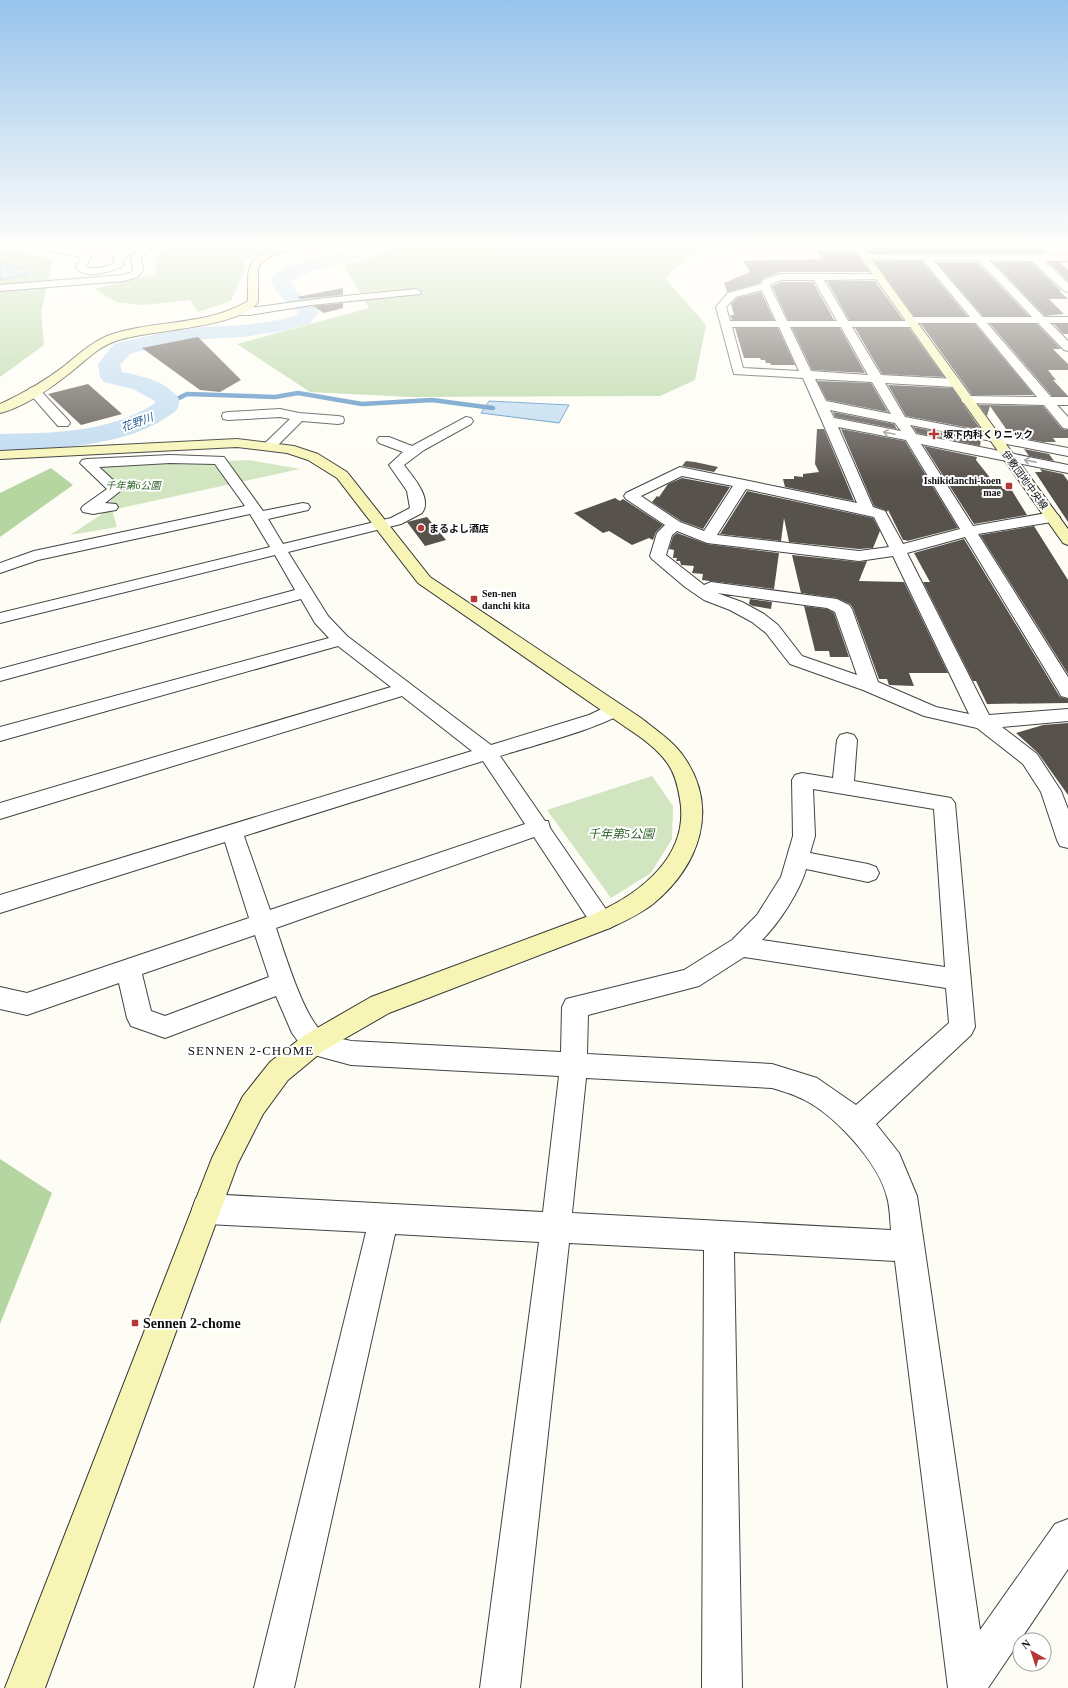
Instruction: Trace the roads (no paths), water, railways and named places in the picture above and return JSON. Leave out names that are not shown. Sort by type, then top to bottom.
[{"type":"street","points":[[0,409],[34,392],[61,374],[95,346],[113,338],[188,324]]},
{"type":"street","points":[[852,324],[726,324],[738,371],[955,383]]},
{"type":"street","points":[[783,324],[829,421],[867,510]]},
{"type":"street","points":[[844,324],[911,438],[1068,692]]},
{"type":"street","name":"伊敷団地中央線","points":[[913,324],[1068,540]]},
{"type":"street","points":[[981,324],[1068,425]]},
{"type":"street","points":[[1044,324],[1068,348]]},
{"type":"street","points":[[34,392],[63,423]]},
{"type":"street","points":[[968,400],[1068,401]]},
{"type":"street","points":[[820,404],[1068,452]]},
{"type":"street","points":[[228,416],[280,413],[299,417],[338,420]]},
{"type":"street","points":[[268,446],[299,417]]},
{"type":"street","points":[[0,618],[396,521],[417,510],[418,499],[415,490],[396,465],[401,459],[414,450],[466,421]]},
{"type":"street","points":[[829,421],[1068,469]]},
{"type":"street","points":[[384,440],[414,450]]},
{"type":"street","points":[[0,455],[237,443],[268,446],[301,452],[328,464],[342,475],[424,580],[615,710],[659,742],[676,761],[686,778],[691,803],[691,829],[679,859],[659,884],[635,904],[602,921],[380,1005],[314,1043],[279,1071],[253,1105],[226,1158],[25,1688]]},
{"type":"street","points":[[111,507],[88,510],[116,488],[87,463],[219,460],[257,514],[321,619],[341,640],[488,752],[602,921]]},
{"type":"street","points":[[1052,517],[1020,520],[898,550],[858,556],[707,538],[675,525],[631,496],[680,471],[880,514],[898,550],[983,722],[1030,759],[1051,791],[1068,840]]},
{"type":"street","points":[[707,538],[742,484]]},
{"type":"street","points":[[0,568],[34,556],[246,510],[257,514],[303,507]]},
{"type":"street","points":[[675,525],[665,533],[658,556],[692,584],[710,596],[736,606],[758,618],[772,629],[796,660],[870,686],[931,712],[983,722],[1068,714]]},
{"type":"street","points":[[692,584],[831,603],[842,609],[870,686]]},
{"type":"street","points":[[0,674],[305,593]]},
{"type":"street","points":[[0,734],[341,640]]},
{"type":"street","points":[[0,811],[406,689]]},
{"type":"street","points":[[0,904],[596,719],[615,710]]},
{"type":"street","points":[[843,787],[846,740]]},
{"type":"street","points":[[500,1688],[556,1227],[574,1065],[575,1007],[690,979],[741,947],[765,922],[792,879],[799,859],[804,836],[802,780],[944,803],[962,1027],[856,1123]]},
{"type":"street","points":[[0,998],[27,1004],[540,827]]},
{"type":"street","points":[[232,832],[283,982],[301,1025],[314,1043],[351,1053],[772,1076],[807,1087],[835,1105],[856,1123],[889,1163],[902,1196],[968,1685]]},
{"type":"street","points":[[799,859],[868,873]]},
{"type":"street","points":[[741,947],[957,979]]},
{"type":"street","points":[[129,970],[140,1018],[165,1027],[283,982]]},
{"type":"street","points":[[207,1209],[909,1246]]},
{"type":"street","points":[[274,1688],[384,1218]]},
{"type":"street","points":[[719,1236],[722,1688]]},
{"type":"street","points":[[968,1685],[1068,1537]]},
{"type":"water","points":[[489,401],[569,405],[559,423],[481,413]]},
{"type":"waterway","name":"花野川","points":[[0,442],[64,439],[109,432],[130,426],[149,418],[166,407],[167,399],[154,390],[141,384],[112,377],[109,364],[122,349],[161,339],[203,333],[244,331],[288,324]]},
{"type":"waterway","points":[[167,404],[187,394],[275,397],[298,393],[362,404],[432,400],[493,408]]},
{"type":"place","name":"坂下内科くりニック","points":[[934,434]]},
{"type":"place","name":"Ishikidanchi-koen mae","points":[[1009,486]]},
{"type":"place","name":"まるよし酒店","points":[[421,528]]},
{"type":"place","name":"Sen-nen danchi kita","points":[[474,599]]},
{"type":"place","name":"Sennen 2-chome","points":[[135,1323]]},
{"type":"district","name":"SENNEN 2-CHOME","points":[[251,1050]]},
{"type":"park label","name":"千年第6公園","points":[[133,485]]},
{"type":"park label","name":"千年第5公園","points":[[621,834]]}]
